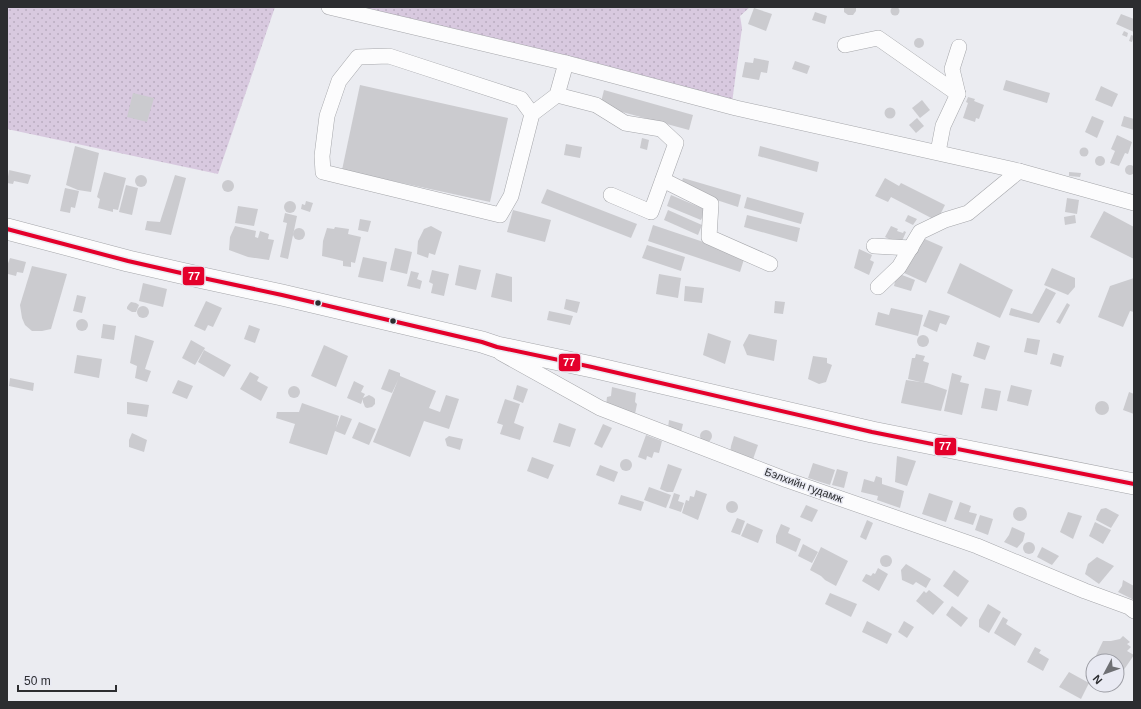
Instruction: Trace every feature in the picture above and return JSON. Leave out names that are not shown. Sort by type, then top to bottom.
[{"type":"main road","points":[[7,229],[128,261],[282,295],[482,342],[497,347],[592,367],[872,432],[1134,484]]},
{"type":"street","points":[[329,7],[566,63],[736,108],[938,152],[1133,200]]},
{"type":"street","points":[[845,45],[878,38],[958,94]]},
{"type":"street","points":[[938,152],[943,126],[958,94],[952,69],[959,47]]},
{"type":"street","points":[[532,114],[521,100],[389,56],[358,57],[339,81],[327,116],[322,156],[323,172],[500,215],[511,196],[532,114],[556,95],[566,63]]},
{"type":"street","points":[[556,95],[596,105],[625,123],[661,129],[676,143],[651,212],[611,195]]},
{"type":"street","points":[[878,287],[899,268],[920,232],[946,220],[968,213],[1019,171]]},
{"type":"street","points":[[663,180],[711,204],[709,237],[770,264]]},
{"type":"street","points":[[874,246],[911,248]]},
{"type":"street","name":"Бэлхийн гудамж","points":[[482,342],[600,408],[788,480],[977,546],[1085,591],[1129,607],[1134,611]]},
{"type":"shaded area","points":[[7,7],[275,7],[218,174],[7,129]]},
{"type":"shaded area","points":[[349,7],[750,7],[740,16],[742,28],[731,110]]},
{"type":"building","points":[[895,6],[900,11],[895,16],[890,11]]},
{"type":"building","points":[[844,7],[856,7],[856,11],[853,15],[848,15],[844,12]]},
{"type":"building","points":[[754,8],[772,14],[766,31],[748,24]]},
{"type":"building","points":[[815,12],[827,16],[825,24],[812,20]]},
{"type":"building","points":[[1121,14],[1134,19],[1134,32],[1116,24]]},
{"type":"building","points":[[1124,31],[1128,33],[1127,37],[1122,35]]},
{"type":"building","points":[[1131,35],[1134,36],[1132,42],[1129,41]]},
{"type":"building","points":[[917,38],[921,38],[923,39],[923,47],[917,48],[914,45],[914,41]]},
{"type":"building","points":[[754,58],[769,61],[767,73],[761,72],[759,80],[742,77],[745,62],[753,63]]},
{"type":"building","points":[[795,61],[810,66],[807,74],[792,69]]},
{"type":"building","points":[[1006,80],[1050,93],[1047,103],[1003,90]]},
{"type":"building","points":[[360,85],[508,118],[490,202],[342,170]]},
{"type":"building","points":[[1101,86],[1118,94],[1112,107],[1095,100]]},
{"type":"building","points":[[604,90],[693,115],[689,130],[600,106]]},
{"type":"building","points":[[133,93],[154,98],[147,122],[127,117]]},
{"type":"building","points":[[968,97],[975,99],[974,101],[984,105],[979,119],[976,118],[975,122],[963,118],[968,103],[966,102]]},
{"type":"building","points":[[922,100],[930,110],[920,118],[912,108]]},
{"type":"building","points":[[890,107],[894,109],[896,113],[894,117],[890,119],[886,117],[884,113],[886,109]]},
{"type":"building","points":[[1092,116],[1104,121],[1097,138],[1085,132]]},
{"type":"building","points":[[1124,116],[1134,119],[1134,130],[1121,126]]},
{"type":"building","points":[[917,118],[924,126],[916,133],[909,125]]},
{"type":"building","points":[[1117,135],[1132,142],[1128,154],[1125,153],[1119,166],[1110,163],[1115,151],[1111,149]]},
{"type":"building","points":[[642,138],[649,140],[647,150],[640,148]]},
{"type":"building","points":[[566,144],[582,147],[580,158],[564,155]]},
{"type":"building","points":[[75,146],[99,153],[91,192],[78,190],[66,185]]},
{"type":"building","points":[[760,146],[819,162],[817,172],[758,156]]},
{"type":"building","points":[[1084,147],[1089,152],[1084,157],[1079,152]]},
{"type":"building","points":[[1098,156],[1102,156],[1104,157],[1104,165],[1098,166],[1095,163],[1095,159]]},
{"type":"building","points":[[1130,165],[1135,170],[1130,175],[1125,170]]},
{"type":"building","points":[[9,170],[31,175],[28,184],[14,181],[13,184],[7,183]]},
{"type":"building","points":[[104,172],[126,178],[118,210],[113,209],[113,212],[98,208],[100,199],[97,197]]},
{"type":"building","points":[[1069,172],[1081,173],[1080,177],[1069,176]]},
{"type":"building","points":[[139,175],[143,175],[147,181],[143,187],[139,187],[135,183],[135,179]]},
{"type":"building","points":[[175,175],[186,178],[171,235],[145,230],[147,221],[160,222]]},
{"type":"building","points":[[683,178],[741,195],[738,207],[680,188]]},
{"type":"building","points":[[885,178],[899,186],[901,183],[945,205],[937,221],[891,197],[888,202],[875,196]]},
{"type":"building","points":[[226,180],[230,180],[234,186],[230,192],[226,192],[222,188],[222,184]]},
{"type":"building","points":[[126,185],[138,188],[132,215],[119,212]]},
{"type":"building","points":[[65,188],[79,191],[75,208],[71,207],[70,213],[60,211]]},
{"type":"building","points":[[547,189],[637,224],[631,238],[541,203]]},
{"type":"building","points":[[671,195],[706,210],[701,220],[667,206]]},
{"type":"building","points":[[747,197],[804,213],[801,224],[744,208]]},
{"type":"building","points":[[1067,198],[1079,200],[1077,214],[1065,212]]},
{"type":"building","points":[[288,201],[292,201],[296,207],[292,213],[288,213],[284,209],[284,205]]},
{"type":"building","points":[[306,201],[313,203],[310,212],[301,209],[302,204],[305,205]]},
{"type":"building","points":[[238,206],[258,209],[254,226],[235,223]]},
{"type":"building","points":[[513,210],[551,220],[545,242],[507,232]]},
{"type":"building","points":[[668,210],[702,225],[698,235],[664,220]]},
{"type":"building","points":[[1104,211],[1134,227],[1134,259],[1090,237]]},
{"type":"building","points":[[285,213],[297,216],[288,259],[280,257],[287,223],[283,222]]},
{"type":"building","points":[[747,215],[800,228],[797,242],[744,227]]},
{"type":"building","points":[[908,215],[917,219],[913,225],[905,221]]},
{"type":"building","points":[[1075,215],[1076,223],[1065,225],[1064,217]]},
{"type":"building","points":[[360,219],[371,221],[368,232],[358,230]]},
{"type":"building","points":[[653,225],[745,256],[740,272],[648,241]]},
{"type":"building","points":[[235,226],[256,231],[255,237],[258,238],[260,231],[269,234],[268,239],[274,240],[269,260],[248,257],[229,250],[230,237]]},
{"type":"building","points":[[431,226],[442,232],[435,255],[429,253],[428,258],[417,254],[418,241],[424,229]]},
{"type":"building","points":[[891,226],[898,229],[897,231],[903,233],[904,231],[906,232],[902,241],[894,239],[893,241],[885,237]]},
{"type":"building","points":[[335,227],[349,229],[348,234],[361,237],[355,263],[351,262],[351,267],[343,266],[343,261],[322,256],[323,241],[327,228],[334,229]]},
{"type":"building","points":[[297,228],[301,228],[305,234],[301,240],[297,240],[293,236],[293,232]]},
{"type":"building","points":[[918,236],[943,247],[926,283],[902,272]]},
{"type":"building","points":[[647,245],[685,257],[681,271],[642,258]]},
{"type":"building","points":[[395,248],[412,252],[407,274],[390,270]]},
{"type":"building","points":[[859,249],[872,255],[870,260],[874,262],[869,275],[854,268]]},
{"type":"building","points":[[363,257],[387,262],[383,282],[358,277]]},
{"type":"building","points":[[10,258],[26,262],[23,273],[17,272],[16,276],[8,274],[7,266]]},
{"type":"building","points":[[960,263],[1013,290],[1000,318],[947,293]]},
{"type":"building","points":[[459,265],[481,270],[476,290],[455,285]]},
{"type":"building","points":[[32,266],[67,274],[51,329],[32,331],[25,325],[22,318],[20,305]]},
{"type":"building","points":[[1052,268],[1075,278],[1075,287],[1068,295],[1044,285]]},
{"type":"building","points":[[432,270],[449,274],[444,296],[431,293],[433,284],[429,282]]},
{"type":"building","points":[[411,271],[419,273],[417,279],[422,281],[420,289],[407,286]]},
{"type":"building","points":[[496,273],[512,277],[512,302],[491,297]]},
{"type":"building","points":[[897,273],[915,280],[911,291],[894,286]]},
{"type":"building","points":[[659,274],[681,278],[678,298],[656,294]]},
{"type":"building","points":[[1134,278],[1134,312],[1130,311],[1123,327],[1098,317],[1110,286]]},
{"type":"building","points":[[143,283],[167,289],[163,307],[139,301]]},
{"type":"building","points":[[685,286],[704,288],[702,303],[684,301]]},
{"type":"building","points":[[1046,288],[1056,293],[1039,323],[1009,315],[1011,308],[1032,314]]},
{"type":"building","points":[[77,295],[86,297],[82,313],[73,311]]},
{"type":"building","points":[[566,299],[580,302],[577,313],[564,309]]},
{"type":"building","points":[[206,301],[222,308],[213,327],[208,325],[205,331],[194,326]]},
{"type":"building","points":[[775,301],[785,302],[783,314],[774,313]]},
{"type":"building","points":[[131,302],[139,305],[136,312],[132,312],[127,309]]},
{"type":"building","points":[[1067,303],[1070,305],[1060,324],[1056,322]]},
{"type":"building","points":[[141,306],[145,306],[149,312],[145,318],[141,318],[137,314],[137,310]]},
{"type":"building","points":[[891,308],[923,315],[918,336],[875,325],[878,312],[889,315]]},
{"type":"building","points":[[929,310],[950,316],[946,325],[940,323],[937,332],[923,326]]},
{"type":"building","points":[[549,311],[573,316],[570,325],[547,320]]},
{"type":"building","points":[[84,319],[87,320],[87,330],[80,331],[77,330],[76,323],[77,320]]},
{"type":"building","points":[[103,324],[116,326],[114,340],[101,338]]},
{"type":"building","points":[[249,325],[260,329],[255,343],[244,339]]},
{"type":"building","points":[[708,333],[731,341],[725,364],[703,355]]},
{"type":"building","points":[[749,334],[777,340],[774,361],[747,355],[743,345]]},
{"type":"building","points":[[135,335],[154,341],[145,369],[151,371],[147,382],[135,378],[137,366],[130,363]]},
{"type":"building","points":[[921,335],[925,335],[929,341],[925,347],[921,347],[917,343],[917,339]]},
{"type":"building","points":[[1027,338],[1040,340],[1037,355],[1024,352]]},
{"type":"building","points":[[191,340],[205,348],[195,365],[182,358]]},
{"type":"building","points":[[977,342],[990,346],[985,360],[973,356]]},
{"type":"building","points":[[324,345],[348,356],[336,387],[311,376]]},
{"type":"building","points":[[204,350],[231,365],[224,377],[198,362]]},
{"type":"building","points":[[1053,353],[1064,356],[1061,367],[1050,364]]},
{"type":"building","points":[[916,354],[925,356],[923,361],[929,363],[924,383],[908,379],[912,358],[915,358]]},
{"type":"building","points":[[77,355],[102,359],[99,378],[74,373]]},
{"type":"building","points":[[813,356],[827,358],[827,363],[832,365],[826,382],[819,384],[808,379]]},
{"type":"building","points":[[389,369],[400,373],[400,376],[436,391],[429,408],[440,412],[446,395],[459,399],[449,429],[424,421],[410,457],[373,442],[398,380],[392,393],[381,389]]},
{"type":"building","points":[[250,372],[259,377],[257,381],[268,387],[261,401],[240,389]]},
{"type":"building","points":[[952,373],[962,376],[960,382],[969,384],[962,415],[944,411]]},
{"type":"building","points":[[10,378],[34,383],[33,391],[9,386]]},
{"type":"building","points":[[178,380],[193,386],[187,399],[172,393]]},
{"type":"building","points":[[906,380],[927,383],[947,390],[941,411],[901,403]]},
{"type":"building","points":[[354,381],[364,386],[361,392],[365,394],[363,398],[369,395],[375,399],[375,404],[372,407],[365,407],[363,399],[361,404],[347,398]]},
{"type":"building","points":[[517,385],[528,389],[523,403],[513,399]]},
{"type":"building","points":[[1011,385],[1032,390],[1028,406],[1007,401]]},
{"type":"building","points":[[292,386],[296,386],[300,392],[296,398],[292,398],[288,394],[288,390]]},
{"type":"building","points":[[612,387],[636,393],[635,402],[637,404],[635,414],[606,405],[607,397],[611,396]]},
{"type":"building","points":[[985,388],[1001,391],[997,411],[981,408]]},
{"type":"building","points":[[1129,392],[1134,394],[1134,414],[1123,410]]},
{"type":"building","points":[[505,399],[520,404],[514,423],[524,427],[520,440],[500,434],[503,425],[497,423]]},
{"type":"building","points":[[1102,401],[1107,403],[1109,408],[1107,413],[1102,415],[1097,413],[1095,408],[1097,403]]},
{"type":"building","points":[[127,402],[149,405],[147,417],[127,414]]},
{"type":"building","points":[[302,403],[339,416],[336,428],[341,415],[352,419],[345,435],[335,431],[327,455],[289,443],[295,424],[276,418],[277,412],[299,412]]},
{"type":"building","points":[[669,420],[683,424],[681,432],[668,428]]},
{"type":"building","points":[[359,422],[376,429],[369,445],[352,438]]},
{"type":"building","points":[[559,423],[576,429],[570,447],[553,442]]},
{"type":"building","points":[[603,424],[612,428],[602,448],[594,444]]},
{"type":"building","points":[[704,430],[708,430],[712,436],[708,442],[704,442],[700,438],[700,434]]},
{"type":"building","points":[[132,433],[147,440],[144,452],[129,447],[129,440]]},
{"type":"building","points":[[646,435],[662,441],[659,453],[654,452],[652,458],[647,456],[646,460],[638,457]]},
{"type":"building","points":[[449,436],[463,439],[460,450],[447,446],[445,439]]},
{"type":"building","points":[[734,436],[758,445],[752,462],[730,454]]},
{"type":"building","points":[[897,456],[916,461],[907,486],[895,482]]},
{"type":"building","points":[[532,457],[554,465],[548,479],[527,471]]},
{"type":"building","points":[[624,459],[628,459],[632,465],[628,471],[624,471],[620,467],[620,463]]},
{"type":"building","points":[[813,463],[835,470],[830,485],[808,478]]},
{"type":"building","points":[[668,464],[682,469],[673,492],[667,492],[660,489]]},
{"type":"building","points":[[600,465],[618,472],[614,482],[596,475]]},
{"type":"building","points":[[837,469],[848,472],[844,488],[832,485]]},
{"type":"building","points":[[876,476],[882,478],[882,484],[904,491],[900,508],[877,500],[878,496],[861,492],[864,479],[874,482]]},
{"type":"building","points":[[649,487],[671,495],[666,508],[644,500]]},
{"type":"building","points":[[696,490],[707,494],[698,520],[682,513],[686,500],[689,501],[690,496],[694,497]]},
{"type":"building","points":[[674,493],[680,495],[678,501],[684,503],[681,512],[669,508]]},
{"type":"building","points":[[929,493],[953,501],[946,522],[922,514]]},
{"type":"building","points":[[621,495],[644,502],[641,511],[618,504]]},
{"type":"building","points":[[730,501],[734,501],[738,507],[734,513],[730,513],[726,509],[726,505]]},
{"type":"building","points":[[960,502],[971,506],[969,512],[977,514],[973,525],[954,519]]},
{"type":"building","points":[[806,505],[818,510],[812,522],[800,517]]},
{"type":"building","points":[[1017,507],[1023,507],[1027,511],[1027,517],[1023,521],[1017,521],[1013,517],[1013,511]]},
{"type":"building","points":[[1106,508],[1119,515],[1111,528],[1096,520],[1101,509]]},
{"type":"building","points":[[1068,512],[1082,516],[1073,539],[1060,532]]},
{"type":"building","points":[[980,515],[993,519],[988,535],[975,530]]},
{"type":"building","points":[[737,518],[745,521],[740,535],[731,532]]},
{"type":"building","points":[[867,520],[873,523],[866,540],[860,537]]},
{"type":"building","points":[[1095,522],[1111,530],[1103,544],[1089,536]]},
{"type":"building","points":[[747,523],[763,530],[758,543],[741,536]]},
{"type":"building","points":[[781,524],[790,528],[788,533],[801,539],[796,552],[776,543],[776,536]]},
{"type":"building","points":[[1012,527],[1025,533],[1023,541],[1017,548],[1004,542]]},
{"type":"building","points":[[1027,542],[1031,542],[1035,548],[1031,554],[1027,554],[1023,550],[1023,546]]},
{"type":"building","points":[[803,544],[818,552],[812,563],[798,556]]},
{"type":"building","points":[[821,547],[848,561],[836,586],[810,570]]},
{"type":"building","points":[[1042,547],[1059,556],[1052,565],[1037,557]]},
{"type":"building","points":[[884,555],[888,555],[892,561],[888,567],[884,567],[880,563],[880,559]]},
{"type":"building","points":[[1097,557],[1114,566],[1099,584],[1085,574],[1088,564]]},
{"type":"building","points":[[906,564],[931,579],[926,588],[916,582],[913,585],[902,580],[901,570]]},
{"type":"building","points":[[878,568],[888,574],[879,591],[862,581],[866,574],[871,576],[873,573],[875,574]]},
{"type":"building","points":[[954,570],[969,581],[958,597],[943,586]]},
{"type":"building","points":[[1123,580],[1134,586],[1134,600],[1118,592],[1122,586]]},
{"type":"building","points":[[929,590],[944,602],[933,615],[916,601],[924,591],[926,593]]},
{"type":"building","points":[[830,593],[857,604],[851,617],[825,604]]},
{"type":"building","points":[[988,604],[1001,612],[989,633],[979,627],[979,620]]},
{"type":"building","points":[[952,606],[968,618],[961,627],[946,615]]},
{"type":"building","points":[[1003,617],[1008,620],[1006,624],[1022,634],[1015,646],[994,633]]},
{"type":"building","points":[[867,621],[892,634],[887,644],[862,632]]},
{"type":"building","points":[[904,621],[914,627],[907,638],[898,632]]},
{"type":"building","points":[[1123,636],[1130,642],[1127,644],[1131,647],[1127,651],[1134,655],[1125,668],[1125,653],[1097,653],[1103,641],[1120,639]]},
{"type":"building","points":[[1035,647],[1041,650],[1039,653],[1049,659],[1043,671],[1027,662]]},
{"type":"building","points":[[1069,672],[1085,681],[1085,691],[1081,699],[1059,687]]},
{"type":"transit line","name":"77","points":[[7,229],[128,261],[282,295],[482,342],[497,347],[592,367],[872,432],[1134,484]]}]
